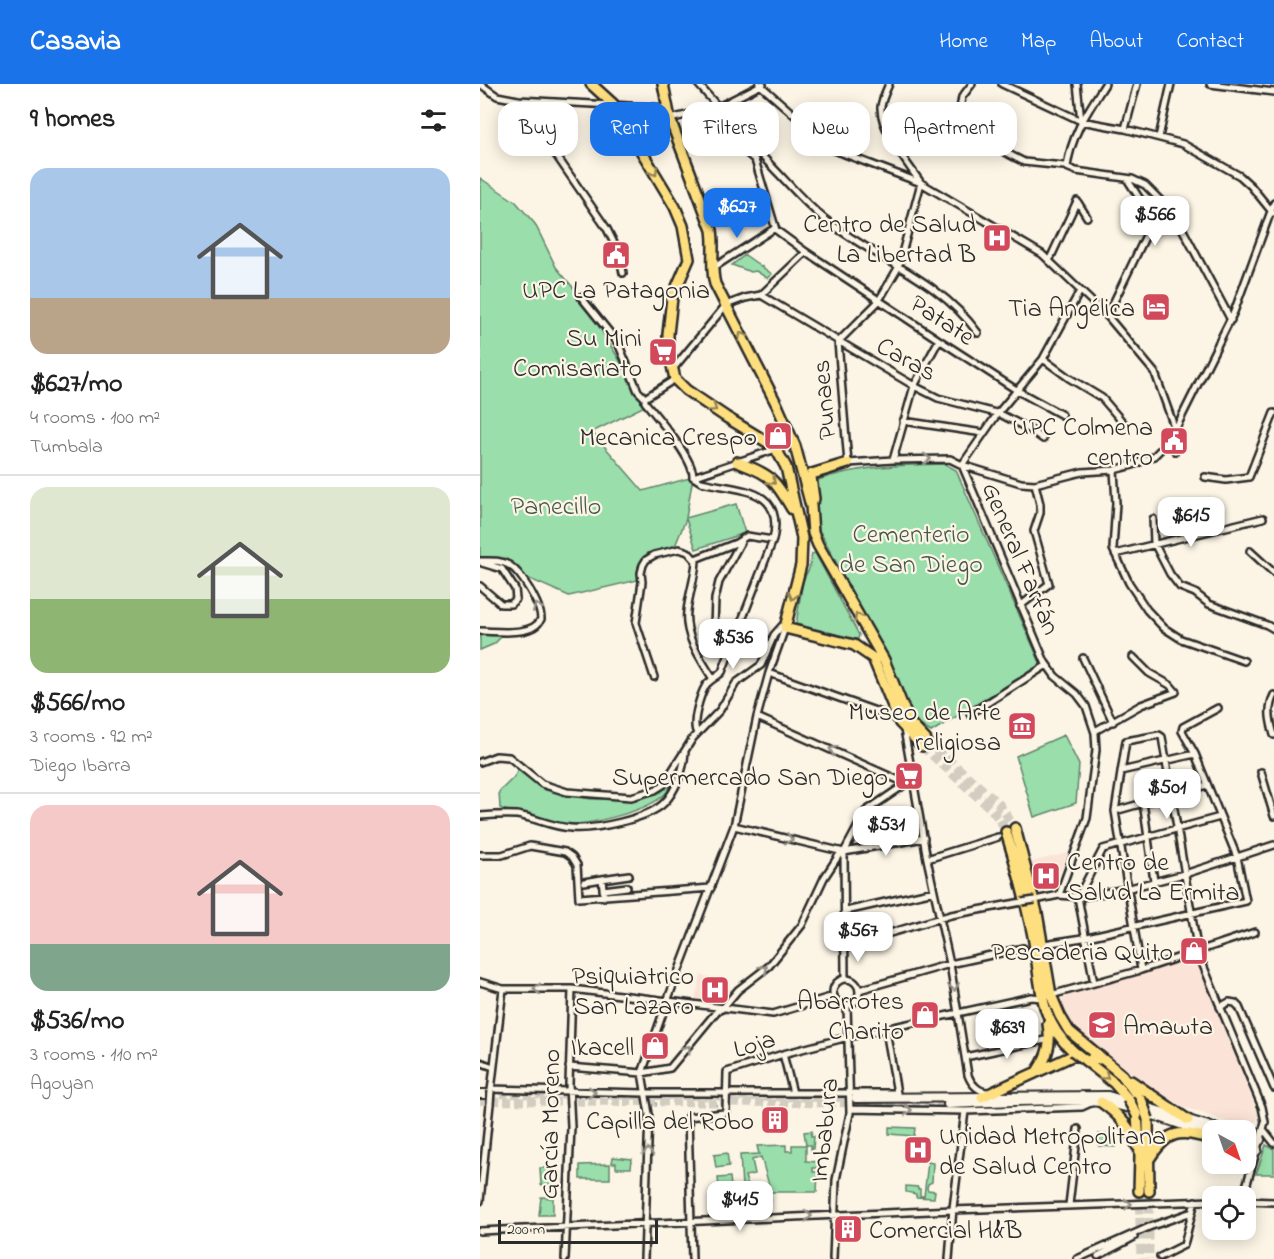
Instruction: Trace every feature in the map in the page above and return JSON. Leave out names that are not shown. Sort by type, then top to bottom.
[{"type":"main road","points":[[591,84],[611,102]]},
{"type":"main road","points":[[663,84],[667,102]]},
{"type":"main road","points":[[670,119],[712,230],[712,269],[715,284],[777,405],[795,446],[811,506],[813,533],[887,665],[909,722],[924,743],[901,723],[873,658],[854,645]]},
{"type":"main road","points":[[644,156],[675,207],[686,239],[689,260],[672,298],[670,310],[668,348],[675,379],[694,395],[776,449],[786,467],[802,538],[801,565],[785,628],[861,646],[870,638]]},
{"type":"main road","points":[[736,462],[774,480],[796,514]]},
{"type":"main road","points":[[811,506],[814,498],[812,474],[848,463]]},
{"type":"main road","points":[[1006,832],[1047,996],[1046,1012],[1050,1039],[1045,1059],[1037,1071]]},
{"type":"main road","points":[[1047,996],[1070,1031],[1122,1075],[1188,1120]]},
{"type":"main road","points":[[1046,1012],[1054,1031],[1073,1051],[1114,1083],[1128,1099],[1137,1115],[1145,1157]]},
{"type":"main road","points":[[990,1092],[1075,1055],[1085,1055],[1107,1062]]},
{"type":"main road","points":[[1122,1075],[1142,1102],[1148,1119],[1144,1191]]},
{"type":"main road","points":[[990,1092],[1007,1096]]},
{"type":"main road","points":[[853,1095],[990,1092],[1007,1096],[1108,1096],[1202,1124]]},
{"type":"main road","points":[[1097,1102],[1119,1117],[1127,1126],[1145,1157]]},
{"type":"main road","points":[[948,1104],[1097,1102],[1124,1107],[1202,1132]]},
{"type":"main road","points":[[1145,1157],[1162,1141],[1175,1133],[1202,1136]]},
{"type":"main road","points":[[1256,1139],[1260,1140]]},
{"type":"street","points":[[480,84],[497,96],[518,100],[590,103]]},
{"type":"street","points":[[698,84],[714,102]]},
{"type":"street","points":[[727,102],[761,84],[834,150],[921,183],[1042,254],[1107,316],[1155,373],[1175,429]]},
{"type":"street","points":[[889,84],[881,105],[882,118],[887,131],[921,183]]},
{"type":"street","points":[[972,84],[962,97],[960,109],[965,121],[982,138],[1024,162],[1067,167],[1076,171],[1127,179],[1144,185],[1175,215],[1231,320]]},
{"type":"street","points":[[1002,84],[1081,121],[1125,129],[1183,144],[1240,176],[1273,213]]},
{"type":"street","points":[[1077,84],[1081,121]]},
{"type":"street","points":[[1067,167],[1071,145],[1081,121],[1105,84]]},
{"type":"street","points":[[1125,129],[1137,84]]},
{"type":"street","points":[[1159,137],[1172,84]]},
{"type":"street","points":[[1210,84],[1274,92]]},
{"type":"street","points":[[518,100],[607,229],[619,253],[623,273]]},
{"type":"street","points":[[670,119],[682,116]]},
{"type":"street","points":[[712,269],[775,228],[755,160],[750,156]]},
{"type":"street","points":[[755,160],[759,156]]},
{"type":"street","points":[[761,156],[810,207],[827,221],[933,287],[966,317],[978,333]]},
{"type":"street","points":[[1107,316],[1151,225],[1149,213],[1127,179]]},
{"type":"street","name":"Punaes","points":[[848,463],[838,342],[880,300],[899,266],[921,183]]},
{"type":"street","points":[[1049,261],[1077,201],[1087,216]]},
{"type":"street","points":[[848,463],[950,459],[962,465],[1021,483],[1035,484],[1082,472],[1114,470],[1154,456],[1170,440],[1231,320],[1273,213],[1274,203]]},
{"type":"street","name":"Patate","points":[[775,228],[806,252],[939,340],[1018,391],[1062,415]]},
{"type":"street","points":[[672,369],[726,305],[761,295],[806,252]]},
{"type":"street","points":[[962,465],[998,413],[1043,359],[1080,291]]},
{"type":"street","name":"Caras","points":[[761,295],[914,386],[938,398],[998,413],[1023,425],[1043,439]]},
{"type":"street","points":[[581,297],[618,343],[638,391],[690,466],[693,477],[701,482],[762,496],[770,505],[776,520],[773,540],[722,672],[705,687],[694,721],[694,730],[697,733]]},
{"type":"street","points":[[893,460],[914,386],[939,340]]},
{"type":"street","points":[[1043,359],[1102,398],[1126,426]]},
{"type":"street","points":[[645,398],[675,379]]},
{"type":"street","points":[[1205,477],[1220,480],[1249,477],[1274,413]]},
{"type":"street","points":[[903,421],[983,433]]},
{"type":"street","points":[[1170,440],[1175,451]]},
{"type":"street","points":[[693,477],[776,449]]},
{"type":"street","name":"General Farfán","points":[[962,465],[1047,665],[1086,706],[1095,731]]},
{"type":"street","points":[[1114,470],[1116,503],[1113,541],[1115,554],[1129,583],[1147,610],[1164,628],[1180,639],[1244,661]]},
{"type":"street","points":[[1020,606],[1049,584],[1035,531],[1041,504],[1035,484]]},
{"type":"street","points":[[1115,554],[1263,518]]},
{"type":"street","points":[[1153,519],[1155,545],[1170,574],[1180,587],[1195,593],[1209,604],[1274,629]]},
{"type":"street","points":[[696,559],[736,543],[749,535],[773,540]]},
{"type":"street","points":[[734,642],[729,631],[714,627],[714,607],[719,582],[743,538]]},
{"type":"street","points":[[654,677],[636,623],[643,565],[654,555],[683,549],[696,559]]},
{"type":"street","points":[[1250,551],[1274,573]]},
{"type":"street","points":[[696,559],[687,611],[687,628],[695,649],[713,679]]},
{"type":"street","points":[[480,562],[498,561],[510,565],[538,605],[541,619],[536,627],[523,631],[480,631]]},
{"type":"street","points":[[480,562],[502,569],[515,589],[516,599],[511,604],[501,604],[480,586]]},
{"type":"street","points":[[480,762],[502,755],[509,757],[542,784],[554,789],[631,797],[662,787],[697,733],[720,710],[736,683],[761,665],[777,631],[782,626],[785,628],[769,673],[734,826],[646,1056],[642,1073],[649,1114],[644,1259]]},
{"type":"street","points":[[1059,895],[1087,818],[1096,750],[1095,731],[1141,705],[1176,692],[1170,685],[1149,673],[1133,657]]},
{"type":"street","points":[[1083,658],[1113,722]]},
{"type":"street","points":[[970,714],[1047,665]]},
{"type":"street","points":[[769,673],[901,723],[950,963],[965,1057],[972,1083],[982,1091],[990,1092]]},
{"type":"street","points":[[1274,695],[1270,702],[1269,717],[1274,735]]},
{"type":"street","points":[[1044,944],[1085,938],[1190,912],[1246,901],[1237,857],[1195,754],[1182,729],[1218,708]]},
{"type":"street","points":[[758,717],[905,783]]},
{"type":"street","points":[[1141,970],[1115,811],[1126,741],[1161,735],[1198,953],[1262,1107],[1265,1122],[1247,1186]]},
{"type":"street","points":[[480,816],[517,815],[554,826],[575,828],[634,819],[665,802],[681,774],[685,751]]},
{"type":"street","points":[[1121,771],[1195,754]]},
{"type":"street","points":[[1261,772],[1274,816]]},
{"type":"street","points":[[845,979],[844,852],[864,812],[913,779]]},
{"type":"street","points":[[1115,811],[1207,785]]},
{"type":"street","points":[[1143,802],[1154,881]]},
{"type":"street","points":[[1094,983],[1078,897],[1103,849],[1220,817]]},
{"type":"street","points":[[734,826],[844,852]]},
{"type":"street","points":[[927,859],[1006,832]]},
{"type":"street","points":[[569,1067],[642,1073],[671,1067],[717,1011],[722,1009],[738,990],[769,966],[802,925],[839,855],[844,852],[924,838]]},
{"type":"street","points":[[846,946],[940,918],[1059,895],[1078,897],[1126,889],[1185,874],[1274,844]]},
{"type":"street","points":[[480,855],[502,855],[530,846],[565,852],[577,865],[579,898],[627,887]]},
{"type":"street","points":[[584,882],[629,875]]},
{"type":"street","points":[[602,879],[604,893]]},
{"type":"street","points":[[604,893],[711,888]]},
{"type":"street","points":[[846,910],[934,891]]},
{"type":"street","name":"Loja","points":[[487,1092],[726,1093],[727,1072],[783,1054],[848,1037],[1031,997],[1047,996],[1198,953],[1255,932]]},
{"type":"street","points":[[859,990],[950,963],[1023,948]]},
{"type":"street","points":[[845,979],[856,983],[860,994],[855,1002],[847,1005],[839,1003],[834,996],[836,985],[845,979]]},
{"type":"street","points":[[480,982],[503,989],[572,989],[773,1014],[834,996]]},
{"type":"street","points":[[480,1201],[490,1104],[487,1092],[493,1067],[503,989]]},
{"type":"street","name":"García Moreno","points":[[565,1259],[571,1127],[569,1067],[572,989]]},
{"type":"street","points":[[1220,1007],[1229,1002],[1239,1007],[1274,1088]]},
{"type":"street","name":"Imbabura","points":[[833,1259],[836,1180],[853,1095],[847,1005]]},
{"type":"street","points":[[692,1259],[688,1117],[724,1113],[727,1107],[726,1093],[793,1092],[853,1095],[897,1092],[886,1030]]},
{"type":"street","points":[[965,1057],[1050,1039]]},
{"type":"street","points":[[783,1054],[793,1092]]},
{"type":"street","points":[[480,1062],[493,1067]]},
{"type":"street","points":[[850,1109],[965,1111],[1082,1107],[1097,1102]]},
{"type":"street","points":[[949,1259],[965,1111]]},
{"type":"street","points":[[1069,1205],[1078,1129]]},
{"type":"street","points":[[1263,1130],[1274,1143]]},
{"type":"street","points":[[1256,1200],[1274,1202]]},
{"type":"street","points":[[1160,1257],[1184,1245],[1196,1202]]},
{"type":"street","points":[[480,1231],[1069,1205],[1202,1202]]},
{"type":"street","points":[[1077,1259],[1149,1227],[1192,1212]]},
{"type":"street","points":[[1098,1256],[1149,1227]]},
{"type":"shaded area","name":"Centro de Salud La Ermita","points":[[1068,853],[1053,890],[1037,893],[1030,862]]},
{"type":"shaded area","points":[[1196,958],[1258,1113],[1258,1119],[1256,1121],[1222,1120],[1183,1107],[1125,1074],[1074,1030],[1064,1017],[1057,1001],[1076,992]]},
{"type":"shaded area","name":"Psiquiatrico San Lazaro","points":[[701,975],[724,981],[724,985],[736,991],[720,1006],[694,1001]]},
{"type":"green space","name":"Panecillo","points":[[480,178],[516,202],[535,224],[556,267],[581,297],[647,405],[592,432],[643,491],[693,477],[686,518],[736,504],[745,533],[696,549],[686,519],[675,546],[648,553],[638,566],[638,580],[569,596],[518,574],[510,565],[480,561]]},
{"type":"green space","points":[[745,255],[772,274],[767,278],[756,271],[751,272],[732,265]]},
{"type":"green space","name":"Cementerio de San Diego","points":[[945,464],[956,470],[1041,665],[931,732],[913,721],[887,654],[815,522],[817,500],[815,481],[863,469]]},
{"type":"green space","name":"Cementerio de San Diego","points":[[815,553],[859,635],[858,639],[796,624],[803,580],[809,569],[812,554]]},
{"type":"green space","points":[[480,631],[507,631],[494,644],[480,650]]},
{"type":"green space","points":[[1064,735],[1079,765],[1076,803],[1034,817],[1016,756]]},
{"type":"green space","points":[[518,770],[546,790],[591,799],[633,798],[664,787],[674,778],[665,794],[644,807],[598,821],[559,824],[500,808],[499,792]]},
{"type":"green space","points":[[889,1127],[915,1128],[914,1136],[889,1134]]},
{"type":"green space","points":[[812,1131],[813,1149],[811,1150],[811,1145],[806,1145],[804,1132]]},
{"type":"green space","points":[[1099,1134],[1117,1135],[1116,1147],[1099,1146]]},
{"type":"green space","points":[[786,1145],[786,1151],[792,1151],[792,1145],[806,1145],[806,1161],[818,1162],[818,1168],[813,1168],[813,1172],[818,1172],[817,1192],[770,1192],[771,1201],[764,1201],[763,1187],[769,1185],[761,1157],[752,1160],[755,1174],[745,1176],[748,1186],[742,1187],[740,1155],[759,1154],[757,1146]]},
{"type":"green space","points":[[1266,1145],[1274,1149],[1274,1174],[1256,1174]]},
{"type":"green space","points":[[727,1153],[729,1166],[716,1168],[714,1155]]},
{"type":"green space","points":[[613,1157],[632,1159],[631,1168],[616,1168],[616,1163],[612,1163]]},
{"type":"green space","points":[[928,1162],[933,1163],[932,1182],[927,1188],[935,1191],[934,1198],[916,1197],[916,1194],[906,1192],[906,1186],[918,1187],[920,1196],[924,1196]]},
{"type":"green space","points":[[610,1164],[610,1179],[580,1179],[580,1165]]},
{"type":"green space","points":[[540,1168],[554,1168],[552,1184],[541,1185]]},
{"type":"green space","points":[[730,1177],[733,1206],[721,1207],[718,1178]]},
{"type":"green space","points":[[541,1197],[553,1198],[553,1215],[539,1215]]},
{"type":"tunnel","points":[[926,740],[999,804],[1015,828]]},
{"type":"tunnel","points":[[922,746],[991,809],[1006,832]]},
{"type":"tunnel","points":[[488,1094],[854,1098]]},
{"type":"tunnel","points":[[480,1101],[948,1104]]},
{"type":"tunnel","points":[[1139,1191],[1141,1259]]},
{"type":"tunnel","points":[[1149,1191],[1149,1259]]},
{"type":"place","name":"Centro de Salud La Libertad B","points":[[997,238]]},
{"type":"place","name":"UPC La Patagonia","points":[[616,255]]},
{"type":"place","name":"Tia Angélica","points":[[1156,307]]},
{"type":"place","name":"Su Mini Comisariato","points":[[663,352]]},
{"type":"place","name":"Mecanica Crespo","points":[[778,436]]},
{"type":"place","name":"UPC Colmena centro","points":[[1174,441]]},
{"type":"place","name":"Museo de Arte religiosa","points":[[1022,726]]},
{"type":"place","name":"Supermercado San Diego","points":[[909,776]]},
{"type":"place","name":"Centro de Salud La Ermita","points":[[1046,876]]},
{"type":"place","name":"Pescaderia Quito","points":[[1194,951]]},
{"type":"place","name":"Psiquiatrico San Lazaro","points":[[715,990]]},
{"type":"place","name":"Abarrotes Charito","points":[[925,1015]]},
{"type":"place","name":"Amawta","points":[[1102,1025]]},
{"type":"place","name":"Ikacell","points":[[655,1046]]},
{"type":"place","name":"Capilla del Robo","points":[[775,1120]]},
{"type":"place","name":"Unidad Metropolitana de Salud Centro","points":[[918,1150]]},
{"type":"place","name":"Comercial H&B","points":[[848,1229]]}]
